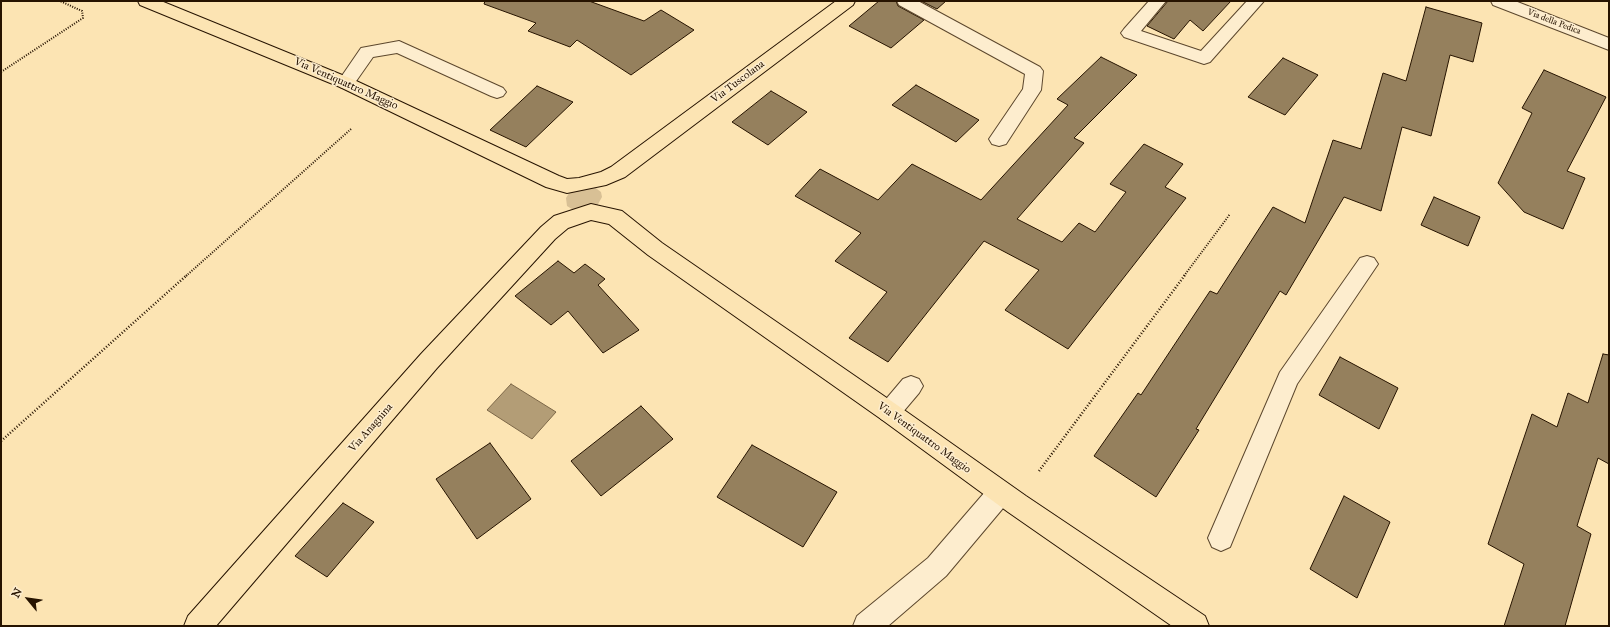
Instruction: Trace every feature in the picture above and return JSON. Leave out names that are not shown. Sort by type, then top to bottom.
[{"type":"main road","name":"Via Ventiquattro Maggio","points":[[146,1],[346,82],[542,177],[583,194]]},
{"type":"main road","name":"Via Tuscolana","points":[[583,194],[629,165],[847,1]]},
{"type":"main road","points":[[583,194],[571,212],[615,217],[629,228]]},
{"type":"main road","points":[[548,233],[560,222],[587,213],[601,205],[583,194]]},
{"type":"main road","points":[[583,194],[622,216],[629,228]]},
{"type":"main road","points":[[548,233],[583,194]]},
{"type":"main road","name":"Via Ventiquattro Maggio","points":[[629,228],[655,249],[889,412],[1000,492],[1195,626]]},
{"type":"main road","name":"Via Anagnina","points":[[198,626],[429,361],[548,233]]},
{"type":"street","points":[[905,1],[1034,71],[1032,90],[999,139]]},
{"type":"street","points":[[1158,1],[1130,33],[1204,58],[1256,1]]},
{"type":"street","name":"Via della Pedica","points":[[1499,1],[1609,44]]},
{"type":"street","points":[[346,82],[366,52],[399,47],[497,92]]},
{"type":"street","points":[[1220,538],[1288,379],[1367,264]]},
{"type":"street","points":[[889,412],[911,386]]},
{"type":"street","points":[[867,626],[937,567],[1000,492]]},
{"type":"path","points":[[1,72],[83,18],[82,11],[60,1]]},
{"type":"path","points":[[1,441],[351,129]]},
{"type":"path","points":[[1039,472],[1230,214]]},
{"type":"shaded area","points":[[593,186],[601,192],[602,197],[597,206],[575,211],[567,206],[566,198],[571,190]]},
{"type":"shaded area","points":[[511,384],[556,412],[532,439],[487,410]]},
{"type":"building","points":[[485,1],[589,1],[644,21],[661,10],[694,30],[631,75],[577,40],[570,47],[528,31],[536,23],[484,4]]},
{"type":"building","points":[[879,1],[896,1],[898,6],[924,20],[891,48],[849,26]]},
{"type":"building","points":[[921,1],[946,1],[937,9]]},
{"type":"building","points":[[1168,1],[1231,1],[1203,31],[1190,20],[1174,39],[1147,26]]},
{"type":"building","points":[[1426,7],[1482,23],[1473,62],[1450,55],[1431,136],[1402,127],[1381,211],[1344,197],[1286,295],[1280,291],[1196,429],[1199,430],[1156,497],[1094,456],[1138,393],[1141,395],[1210,291],[1217,294],[1273,207],[1305,223],[1333,140],[1361,149],[1383,73],[1406,81]]},
{"type":"building","points":[[1101,57],[1137,75],[1074,138],[1084,143],[1017,219],[1062,242],[1079,223],[1095,232],[1126,192],[1110,184],[1144,144],[1183,164],[1165,187],[1186,198],[1068,349],[1005,310],[1039,270],[984,241],[888,362],[849,338],[887,292],[835,261],[861,233],[795,196],[820,169],[878,200],[912,164],[981,200],[1068,105],[1057,99]]},
{"type":"building","points":[[1283,58],[1318,75],[1285,115],[1248,97]]},
{"type":"building","points":[[1544,70],[1606,97],[1567,171],[1585,178],[1563,229],[1524,212],[1498,183],[1532,113],[1522,108]]},
{"type":"building","points":[[916,85],[979,120],[956,142],[892,105]]},
{"type":"building","points":[[537,86],[573,102],[526,147],[490,130]]},
{"type":"building","points":[[771,91],[807,112],[768,145],[732,122]]},
{"type":"building","points":[[1434,197],[1480,217],[1468,246],[1421,225]]},
{"type":"building","points":[[558,261],[574,273],[585,264],[605,279],[598,285],[639,330],[603,353],[568,311],[551,325],[515,296]]},
{"type":"building","points":[[1603,354],[1609,355],[1609,464],[1598,458],[1577,526],[1591,534],[1565,626],[1504,626],[1524,564],[1488,544],[1532,414],[1557,427],[1568,393],[1588,403]]},
{"type":"building","points":[[1340,357],[1398,388],[1379,429],[1319,395]]},
{"type":"building","points":[[641,406],[673,439],[601,496],[571,461]]},
{"type":"building","points":[[490,443],[531,499],[477,539],[436,479]]},
{"type":"building","points":[[752,445],[837,492],[803,547],[717,497]]},
{"type":"building","points":[[1344,496],[1390,522],[1357,598],[1310,569]]},
{"type":"building","points":[[343,503],[374,522],[327,577],[295,556]]}]
